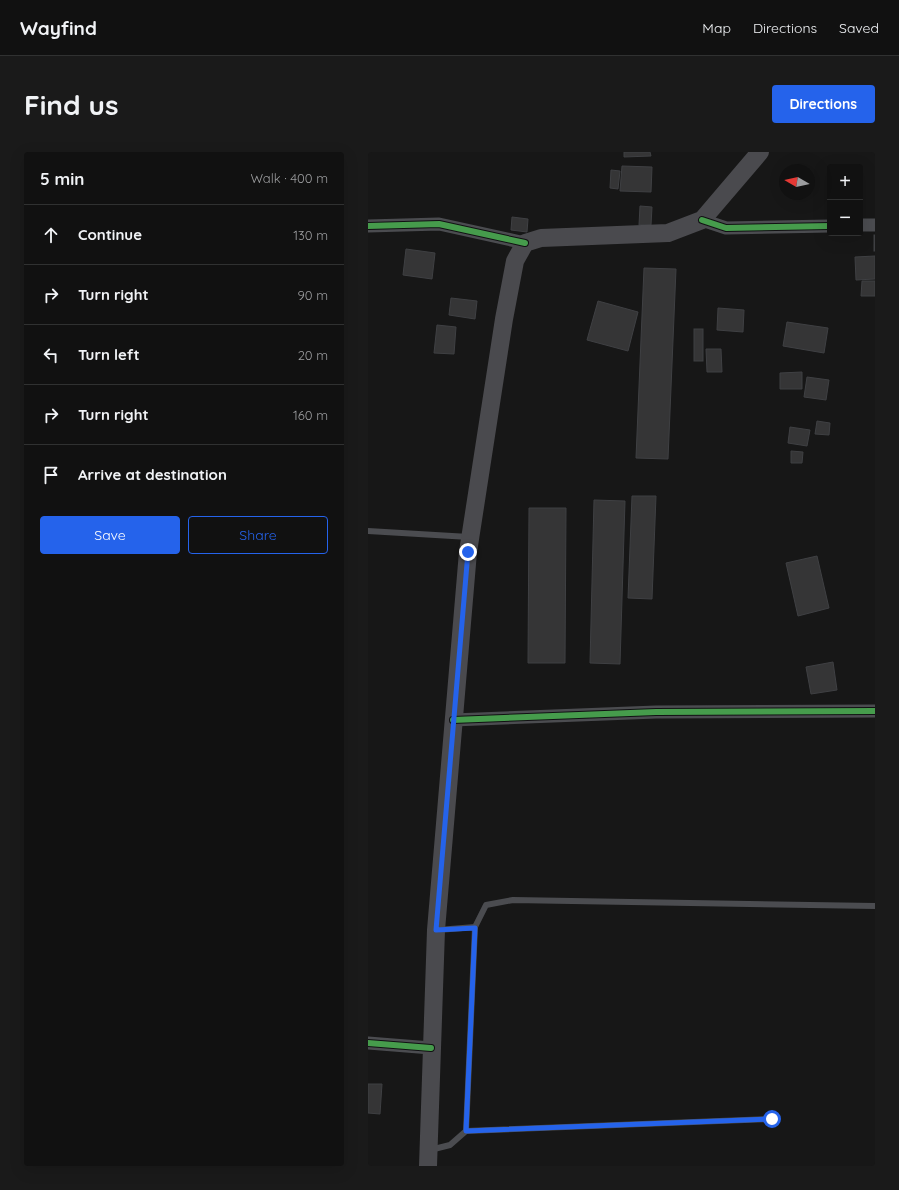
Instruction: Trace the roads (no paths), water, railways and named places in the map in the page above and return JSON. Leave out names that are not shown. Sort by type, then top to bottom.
[{"type":"main road","points":[[428,1158],[436,930],[470,537],[515,261],[525,244],[541,238],[668,233],[702,220],[760,152]]},
{"type":"street","points":[[702,220],[726,228],[827,226]]},
{"type":"street","points":[[368,226],[439,224],[525,244]]},
{"type":"street","points":[[863,225],[875,225]]},
{"type":"street","points":[[453,720],[656,712],[875,711]]},
{"type":"street","points":[[368,1043],[431,1048]]},
{"type":"lane","points":[[368,531],[470,537]]},
{"type":"lane","points":[[466,1131],[475,928],[486,905],[513,900],[875,906]]},
{"type":"lane","points":[[436,930],[475,928]]},
{"type":"lane","points":[[428,1158],[450,1145],[466,1131],[772,1119]]}]
